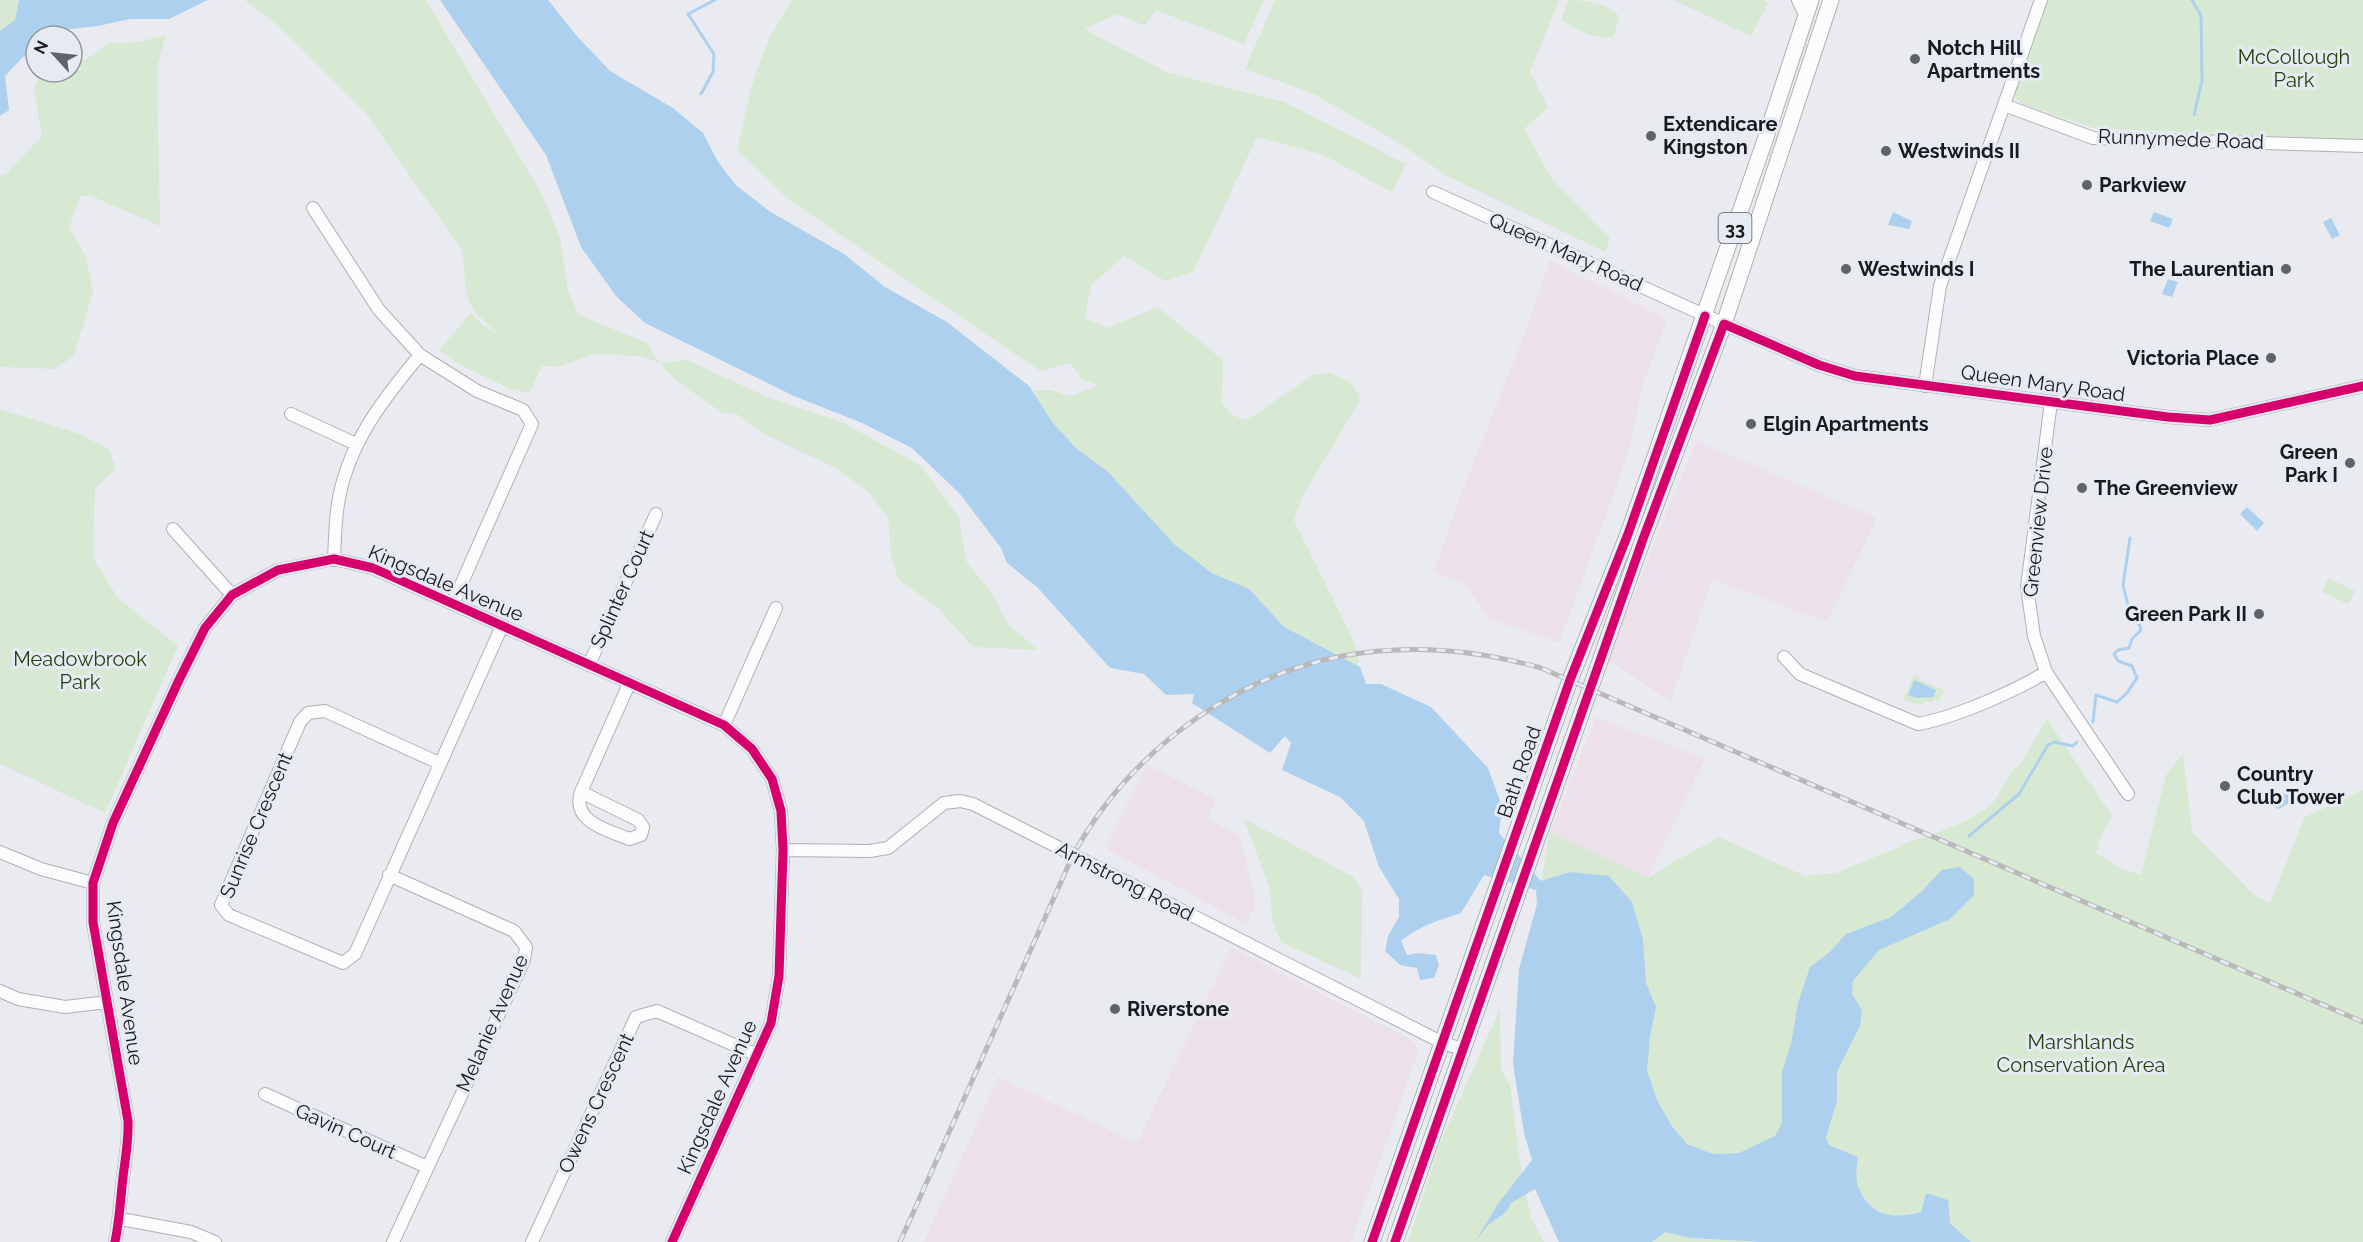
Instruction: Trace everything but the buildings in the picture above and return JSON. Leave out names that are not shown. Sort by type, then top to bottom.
[{"type":"main road","name":"Bath Road","points":[[1372,1242],[1570,680],[1628,534],[1705,316],[1811,0]]},
{"type":"main road","name":"Bath Road","points":[[1395,1242],[1643,539],[1724,324],[1831,0]]},
{"type":"main road","points":[[1628,534],[1643,539]]},
{"type":"street","points":[[1798,0],[1806,16]]},
{"type":"street","points":[[1925,386],[1940,286],[2041,0]]},
{"type":"street","name":"Runnymede Road","points":[[2004,105],[2093,138],[2363,146]]},
{"type":"street","name":"Queen Mary Road","points":[[1433,192],[1705,316],[1833,370],[1855,376],[2168,417],[2210,420],[2363,386]]},
{"type":"street","points":[[313,208],[379,310],[420,355],[477,391],[522,410],[532,424],[453,603]]},
{"type":"street","points":[[334,559],[338,502],[356,444],[386,394],[420,355]]},
{"type":"street","name":"Greenview Drive","points":[[2051,402],[2027,587],[2034,636],[2046,672],[2106,759],[2127,794]]},
{"type":"street","points":[[291,414],[356,444]]},
{"type":"street","name":"Splinter Court","points":[[589,665],[656,513]]},
{"type":"street","points":[[173,529],[232,595]]},
{"type":"street","name":"Kingsdale Avenue","points":[[115,1242],[121,1219],[122,1187],[129,1135],[93,922],[93,882],[113,823],[179,680],[206,628],[232,595],[278,570],[334,559],[373,568],[724,725],[752,749],[772,779],[781,810],[783,850],[779,976],[771,1023],[672,1242]]},
{"type":"street","points":[[724,725],[776,608]]},
{"type":"street","name":"Sunrise Crescent","points":[[439,764],[325,711],[308,713],[300,722],[221,905],[229,915],[343,963],[355,954],[502,626]]},
{"type":"street","points":[[1785,657],[1800,674],[1918,724],[1938,720],[2031,681],[2046,672]]},
{"type":"street","points":[[581,792],[638,820],[643,827],[641,835],[629,839],[586,820],[578,805],[581,792],[629,684]]},
{"type":"street","name":"Armstrong Road","points":[[783,850],[869,851],[888,848],[944,803],[960,801],[973,804],[1443,1043],[1462,1049]]},
{"type":"street","points":[[0,852],[41,869],[93,882]]},
{"type":"street","name":"Melanie Avenue","points":[[389,875],[514,932],[526,946],[524,960],[393,1242]]},
{"type":"street","points":[[0,991],[18,999],[65,1007],[107,1002]]},
{"type":"street","name":"Owens Crescent","points":[[532,1242],[636,1017],[657,1011],[757,1055]]},
{"type":"street","name":"Gavin Court","points":[[265,1094],[427,1167]]},
{"type":"street","points":[[121,1219],[191,1232],[215,1242]]},
{"type":"shaded area","points":[[1550,260],[1667,319],[1644,382],[1626,460],[1559,643],[1487,618],[1467,586],[1434,572],[1461,494],[1524,336]]},
{"type":"shaded area","points":[[1696,441],[1877,518],[1827,622],[1712,579],[1671,701],[1607,660]]},
{"type":"shaded area","points":[[1596,717],[1705,759],[1648,878],[1550,832]]},
{"type":"shaded area","points":[[1147,764],[1216,800],[1207,819],[1239,835],[1256,903],[1246,924],[1105,848]]},
{"type":"shaded area","points":[[1231,948],[1410,1039],[1419,1050],[1351,1242],[924,1242],[998,1077],[1137,1143]]},
{"type":"green space","points":[[0,0],[19,0],[15,20],[0,31]]},
{"type":"green space","points":[[245,0],[426,0],[541,193],[560,237],[568,291],[579,315],[647,343],[660,363],[639,356],[594,354],[558,367],[542,366],[529,393],[511,389],[460,365],[439,350],[471,313],[482,324],[498,334],[470,304],[462,250],[365,112],[275,23]]},
{"type":"green space","points":[[792,0],[1264,0],[1244,44],[1156,10],[1145,26],[1117,14],[1084,29],[1166,72],[1284,102],[1406,164],[1392,192],[1323,155],[1257,137],[1193,272],[1165,281],[1124,256],[1091,285],[1085,318],[1108,328],[1158,307],[1223,360],[1222,404],[1234,416],[1247,420],[1313,375],[1330,373],[1350,382],[1360,396],[1358,404],[1301,499],[1294,520],[1355,644],[1359,661],[1350,686],[1278,653],[1008,392],[1050,390],[1070,396],[1099,385],[1083,380],[1070,363],[1040,371],[788,199],[737,150],[752,85],[769,38]]},
{"type":"green space","points":[[1275,0],[1559,0],[1530,71],[1548,108],[1524,129],[1552,179],[1610,238],[1605,252],[1445,175],[1404,146],[1314,94],[1245,69]]},
{"type":"green space","points":[[1568,0],[1596,3],[1615,12],[1620,17],[1613,37],[1607,38],[1586,33],[1561,19]]},
{"type":"green space","points":[[1673,0],[1762,0],[1768,3],[1751,36]]},
{"type":"green space","name":"McCollough Park","points":[[2048,0],[2363,0],[2363,140],[2093,128],[2022,104],[2015,98],[2015,93]]},
{"type":"green space","points":[[166,35],[157,67],[160,226],[91,196],[80,196],[69,228],[86,257],[93,292],[74,356],[54,369],[0,367],[0,175],[5,175],[42,136],[34,91],[36,84],[84,84],[84,61],[109,43],[134,43]]},
{"type":"green space","points":[[687,360],[767,397],[844,423],[921,466],[959,517],[966,561],[993,595],[1006,622],[1038,650],[973,647],[938,608],[899,580],[891,557],[888,518],[867,491],[837,469],[764,434],[735,413],[722,413],[676,380],[660,363]]},
{"type":"green space","name":"Meadowbrook Park","points":[[0,409],[80,434],[109,449],[116,469],[95,489],[93,558],[118,598],[178,646],[105,813],[0,764]]},
{"type":"green space","points":[[2328,578],[2355,591],[2348,604],[2322,592]]},
{"type":"green space","points":[[1914,675],[1944,690],[1939,702],[1934,699],[1931,703],[1925,701],[1923,705],[1917,703],[1916,705],[1903,699]]},
{"type":"green space","name":"Marshlands Conservation Area","points":[[2047,719],[2112,816],[2101,836],[2096,853],[2120,868],[2141,875],[2166,775],[2183,753],[2192,832],[2254,895],[2270,903],[2305,817],[2363,790],[2363,1242],[1971,1242],[1950,1223],[1944,1204],[1927,1193],[1921,1212],[1901,1216],[1876,1210],[1863,1196],[1858,1186],[1856,1175],[1858,1157],[1775,1136],[1739,1153],[1713,1154],[1687,1144],[1668,1120],[1646,1110],[1541,882],[1550,832],[1648,878],[1719,837],[1805,876],[1836,873],[1904,843],[1951,827],[1985,809],[1993,802],[2012,772],[2020,764]]},
{"type":"green space","points":[[1243,818],[1354,877],[1362,891],[1361,979],[1281,942],[1273,923],[1269,885]]},
{"type":"green space","points":[[1500,1009],[1501,1070],[1510,1085],[1523,1185],[1532,1219],[1544,1242],[1408,1242],[1440,1143]]},
{"type":"green space","points":[[1665,1232],[1691,1238],[1762,1242],[1652,1242]]},
{"type":"water","points":[[19,0],[208,0],[169,19],[130,19],[84,28],[84,24],[24,24],[24,57],[5,76],[9,110],[0,116],[0,31],[15,20]]},
{"type":"water","points":[[440,0],[548,0],[576,35],[610,71],[673,108],[703,133],[718,162],[737,186],[769,211],[844,254],[885,287],[947,322],[1029,386],[1053,423],[1076,448],[1108,472],[1175,545],[1212,573],[1249,589],[1284,627],[1360,667],[1366,684],[1381,684],[1431,707],[1488,768],[1502,806],[1499,833],[1541,881],[1570,872],[1609,876],[1632,902],[1643,939],[1646,983],[1656,1007],[1647,1071],[1658,1102],[1672,1126],[1687,1144],[1713,1154],[1739,1153],[1775,1136],[1782,1123],[1782,1071],[1791,1044],[1798,1003],[1810,967],[1831,951],[1846,934],[1891,917],[1922,891],[1942,870],[1960,867],[1974,879],[1974,895],[1950,919],[1879,950],[1853,981],[1852,994],[1862,1010],[1860,1026],[1837,1072],[1837,1101],[1826,1137],[1829,1145],[1858,1157],[1856,1175],[1858,1186],[1875,1210],[1901,1216],[1921,1212],[1926,1193],[1948,1200],[1950,1223],[1971,1242],[1762,1242],[1691,1238],[1665,1232],[1652,1242],[1559,1242],[1535,1189],[1511,1203],[1506,1212],[1487,1226],[1475,1242],[1497,1205],[1532,1160],[1524,1133],[1513,1064],[1519,969],[1537,904],[1536,890],[1484,875],[1461,913],[1422,927],[1401,941],[1407,955],[1418,953],[1436,955],[1439,965],[1434,978],[1420,980],[1417,968],[1400,965],[1385,951],[1388,936],[1399,917],[1399,899],[1379,867],[1364,821],[1340,797],[1282,770],[1291,743],[1285,736],[1270,753],[1192,703],[1194,694],[1166,695],[1144,674],[1110,668],[1037,587],[1007,563],[1001,548],[960,494],[912,448],[862,423],[794,396],[645,323],[616,296],[581,247],[546,155]]},
{"type":"water","points":[[1893,212],[1912,221],[1909,229],[1888,225]]},
{"type":"water","points":[[2154,212],[2173,219],[2169,228],[2150,221]]},
{"type":"water","points":[[2331,218],[2340,235],[2332,239],[2323,222]]},
{"type":"water","points":[[2168,279],[2178,282],[2172,297],[2162,294]]},
{"type":"water","points":[[2247,507],[2264,523],[2257,531],[2240,514]]},
{"type":"water","points":[[1914,680],[1936,690],[1933,697],[1917,698],[1908,695]]},
{"type":"water","points":[[2286,790],[2291,792],[2291,802],[2279,809],[2276,808],[2274,803]]},
{"type":"waterway","points":[[701,94],[713,72],[714,54],[688,14],[715,0]]},
{"type":"waterway","points":[[2192,0],[2201,16],[2202,81],[2194,115]]},
{"type":"waterway","points":[[2093,722],[2096,695],[2117,702],[2127,693],[2137,678],[2132,666],[2118,661],[2114,654],[2118,650],[2129,648],[2132,639],[2141,630],[2139,624],[2131,617],[2123,585],[2130,538]]},
{"type":"waterway","points":[[1969,836],[2019,794],[2048,745],[2054,742],[2073,746],[2077,742]]},
{"type":"railway","points":[[900,1242],[1073,855],[1098,815],[1128,778],[1163,745],[1200,716],[1242,691],[1285,672],[1331,658],[1379,651],[1420,649],[1501,658],[1541,668],[2363,1022]]},
{"type":"cycle path","points":[[1372,1242],[1570,680],[1628,534],[1705,316]]},
{"type":"cycle path","points":[[1395,1242],[1643,539],[1724,324],[1819,365],[1855,376],[2168,417],[2210,420],[2363,386]]},
{"type":"cycle path","points":[[115,1242],[128,1121],[93,922],[93,883],[113,823],[205,628],[232,595],[278,570],[334,559],[373,568],[724,725],[752,749],[772,779],[781,811],[783,850],[779,976],[771,1023],[672,1242]]},
{"type":"place","name":"Notch Hill Apartments","points":[[1915,59]]},
{"type":"place","name":"Extendicare Kingston","points":[[1651,136]]},
{"type":"place","name":"Westwinds II","points":[[1886,151]]},
{"type":"place","name":"Parkview","points":[[2087,185]]},
{"type":"place","name":"Westwinds I","points":[[1846,269]]},
{"type":"place","name":"The Laurentian","points":[[2286,269]]},
{"type":"place","name":"Victoria Place","points":[[2271,358]]},
{"type":"place","name":"Elgin Apartments","points":[[1751,424]]},
{"type":"place","name":"Green Park I","points":[[2350,463]]},
{"type":"place","name":"The Greenview","points":[[2082,488]]},
{"type":"place","name":"Green Park II","points":[[2259,614]]},
{"type":"place","name":"Country Club Tower","points":[[2225,786]]},
{"type":"place","name":"Riverstone","points":[[1115,1009]]}]
